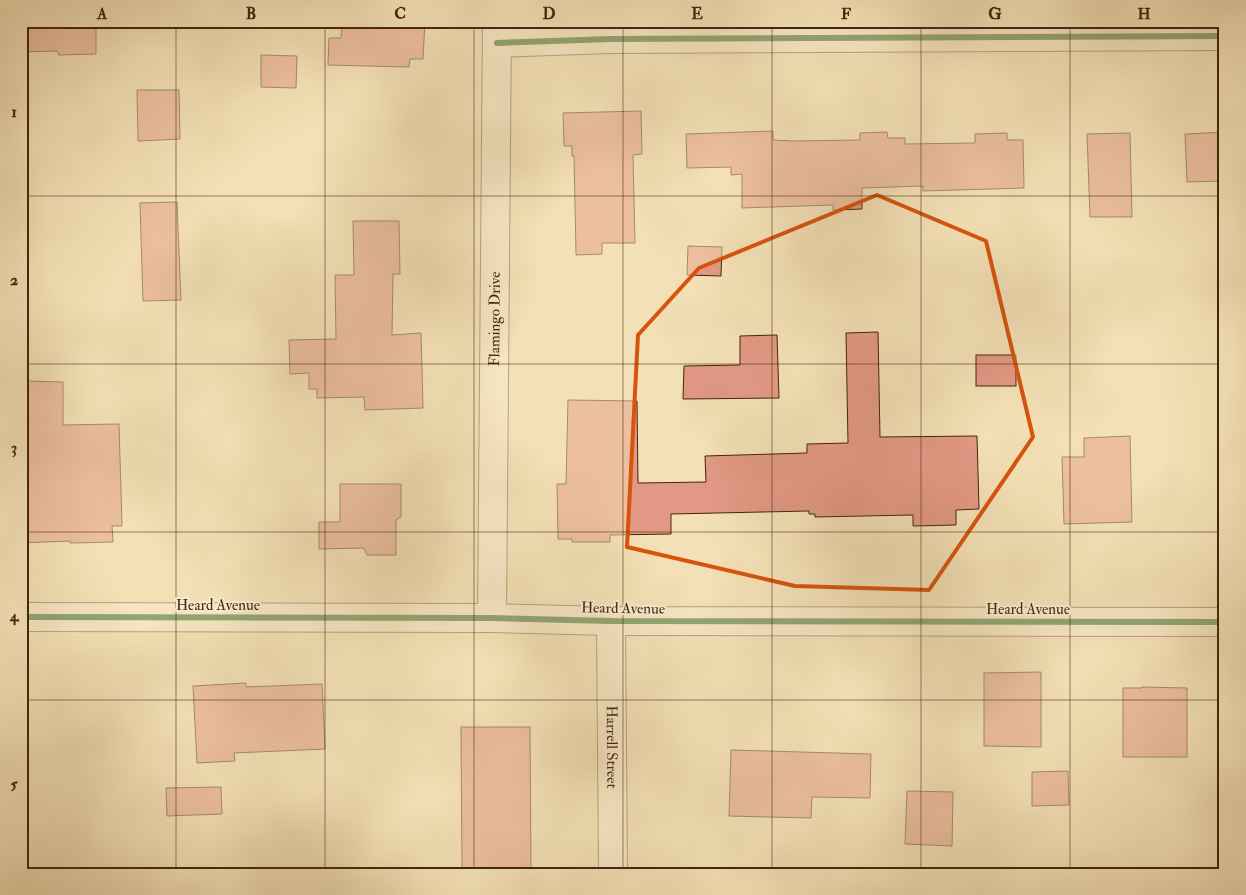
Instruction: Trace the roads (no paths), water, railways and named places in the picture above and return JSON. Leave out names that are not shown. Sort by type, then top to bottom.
[{"type":"street","points":[[497,32],[610,40],[1225,36]]},
{"type":"street","name":"Flamingo Drive","points":[[492,618],[497,32]]},
{"type":"street","name":"Heard Avenue","points":[[21,616],[492,618],[612,621],[1225,622]]},
{"type":"street","name":"Harrell Street","points":[[612,621],[612,874]]}]
